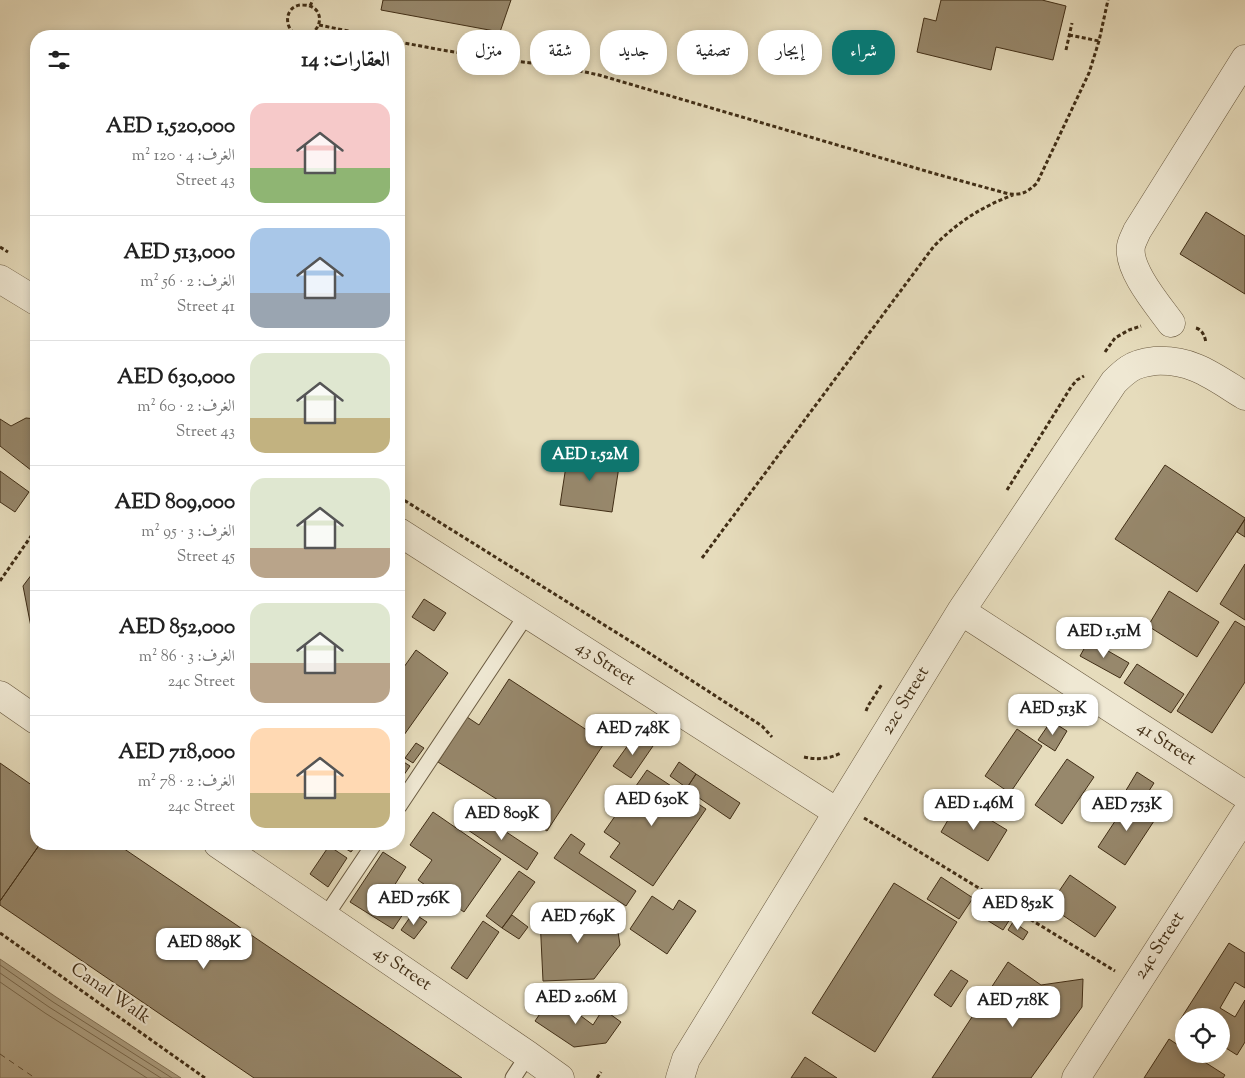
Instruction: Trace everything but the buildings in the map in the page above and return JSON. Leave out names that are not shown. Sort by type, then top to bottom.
[{"type":"street","points":[[1171,323],[1132,264],[1131,247],[1137,231],[1245,59]]},
{"type":"street","points":[[0,278],[30,298]]},
{"type":"street","name":"22c Street","points":[[664,1078],[683,1068],[961,611],[1114,382],[1130,368],[1147,362],[1167,361],[1187,364],[1205,371]]},
{"type":"street","points":[[1205,371],[1245,396]]},
{"type":"street","name":"43 Street","points":[[405,536],[840,809]]},
{"type":"street","name":"41 Street","points":[[961,611],[1245,795]]},
{"type":"street","points":[[0,695],[30,716]]},
{"type":"street","name":"24c Street","points":[[1076,1078],[1245,815]]},
{"type":"street","name":"45 Street","points":[[227,850],[560,1078]]},
{"type":"lane","points":[[405,797],[527,614]]},
{"type":"lane","points":[[325,917],[370,850]]},
{"type":"lane","points":[[512,1078],[528,1055]]},
{"type":"path","points":[[310,6],[313,0]]},
{"type":"path","points":[[405,43],[505,60],[557,66],[598,75],[936,174],[1009,194],[1016,194],[1027,192],[1037,182],[1089,73],[1099,41],[1108,0]]},
{"type":"path","points":[[290,30],[287,22],[290,12],[294,7],[305,4],[315,9],[318,14],[320,19],[317,30]]},
{"type":"path","points":[[1066,50],[1072,23]]},
{"type":"path","points":[[319,25],[344,30]]},
{"type":"path","points":[[1069,35],[1099,41]]},
{"type":"path","points":[[702,558],[934,246],[958,224],[976,212],[1016,194]]},
{"type":"path","points":[[1100,358],[1116,338],[1129,330],[1144,325],[1171,323],[1199,329],[1202,333],[1205,338],[1206,348],[1205,371]]},
{"type":"path","points":[[1003,497],[1071,387],[1090,371]]},
{"type":"path","points":[[405,501],[762,726],[775,742]]},
{"type":"path","points":[[0,581],[30,537]]},
{"type":"path","points":[[866,715],[868,706],[883,682]]},
{"type":"path","points":[[802,757],[813,760],[825,759],[847,751]]},
{"type":"path","points":[[840,809],[1136,984]]},
{"type":"path","name":"Canal Walk","points":[[0,933],[205,1078]]},
{"type":"path","points":[[597,1078],[601,1072]]},
{"type":"water","points":[[0,959],[56,997],[181,1078],[0,1078]]},
{"type":"ferry route","points":[[0,1054],[35,1078]]}]
